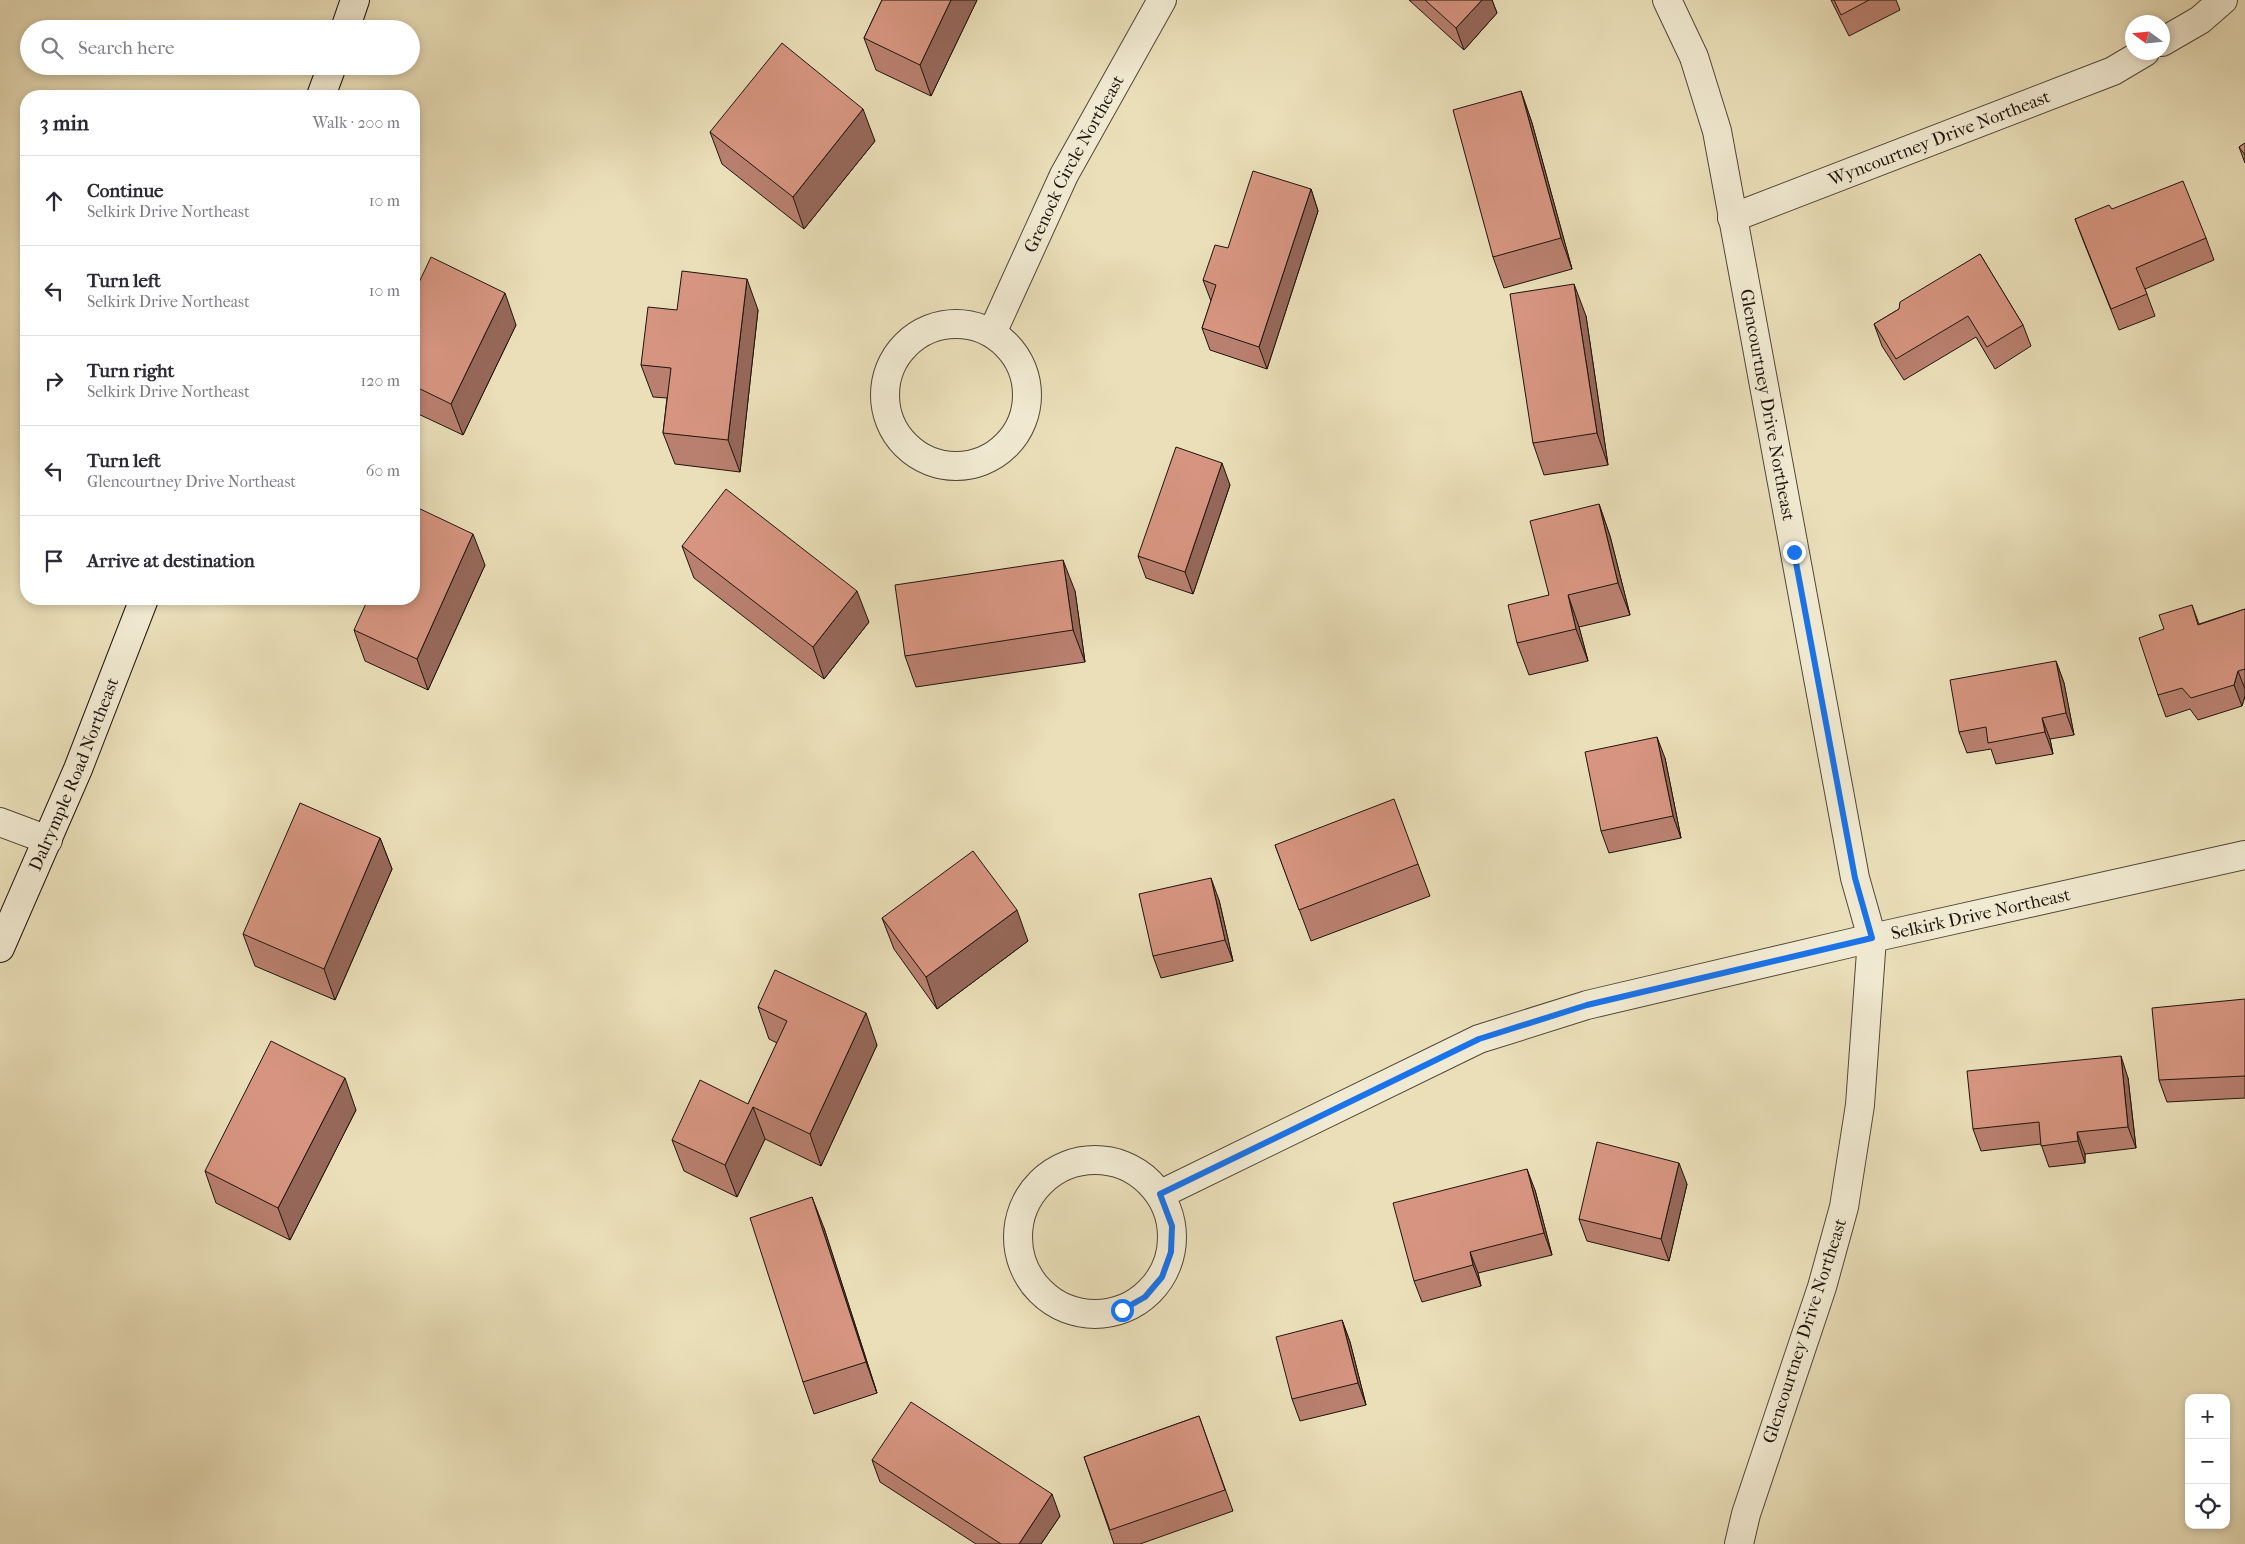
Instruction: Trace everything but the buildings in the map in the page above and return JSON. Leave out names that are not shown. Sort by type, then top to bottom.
[{"type":"street","points":[[348,20],[356,0]]},
{"type":"street","name":"Grenock Circle Northeast","points":[[992,333],[1064,175],[1162,0]]},
{"type":"street","name":"Glencourtney Drive Northeast","points":[[1667,0],[1694,57],[1716,131],[1855,878],[1872,938],[1860,1105],[1844,1207],[1822,1287],[1746,1514],[1739,1544]]},
{"type":"street","points":[[2170,37],[2200,20],[2223,0]]},
{"type":"street","name":"Wyncourtney Drive Northeast","points":[[1732,218],[2114,71],[2132,60]]},
{"type":"street","points":[[323,90],[329,75]]},
{"type":"street","points":[[948,324],[971,325],[992,333],[1010,348],[1022,369],[1027,392],[1024,415],[1014,436],[997,453],[976,463],[953,466],[930,461],[915,453],[902,441],[892,426],[886,405],[886,382],[894,360],[908,342],[927,330],[948,324]]},
{"type":"street","name":"Dalrymple Road Northeast","points":[[0,948],[82,760],[142,605]]},
{"type":"street","points":[[0,822],[48,840]]},
{"type":"street","name":"Selkirk Drive Northeast","points":[[1160,1194],[1479,1039],[1587,1005],[1872,938],[2245,855]]},
{"type":"street","points":[[1085,1159],[1109,1160],[1131,1168],[1150,1182],[1160,1194],[1172,1226],[1171,1252],[1162,1277],[1145,1297],[1122,1310],[1096,1315],[1070,1311],[1047,1299],[1029,1280],[1021,1262],[1017,1244],[1018,1225],[1026,1200],[1042,1180],[1063,1166],[1085,1159]]},
{"type":"route","points":[[1122,1310],[1145,1297],[1162,1277],[1171,1252],[1172,1226],[1160,1194],[1219,1164],[1479,1039],[1587,1005],[1872,938],[1855,878],[1794,552]]}]
